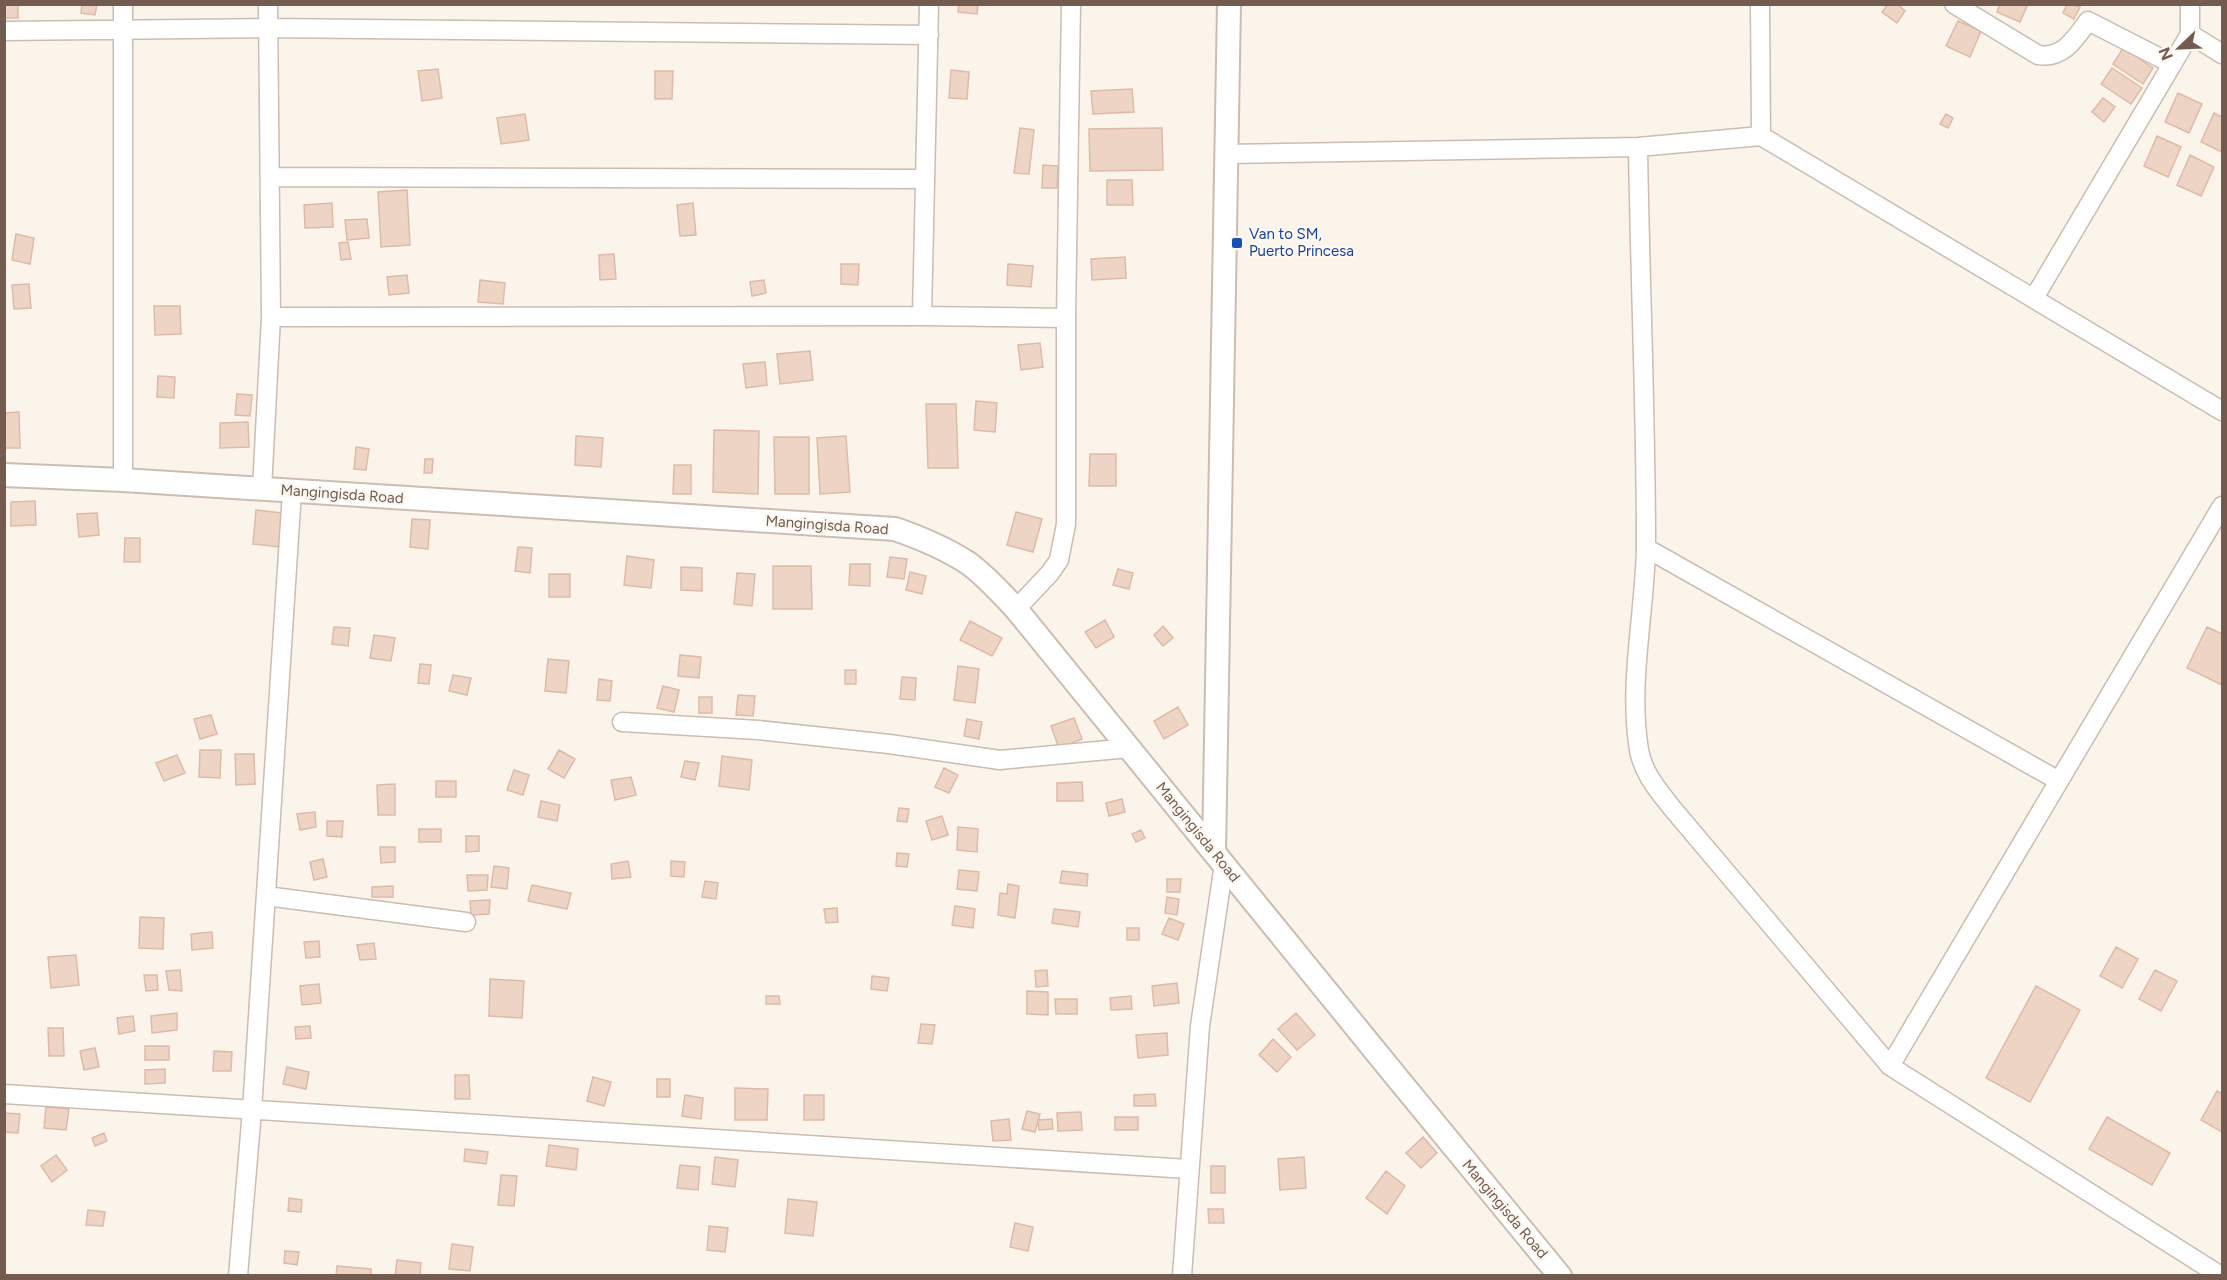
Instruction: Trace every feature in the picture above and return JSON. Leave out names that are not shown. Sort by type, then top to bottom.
[{"type":"street","points":[[123,4],[123,480]]},
{"type":"street","points":[[262,489],[271,317],[268,4]]},
{"type":"street","points":[[922,316],[929,4]]},
{"type":"street","points":[[1016,609],[1050,573],[1059,560],[1066,524],[1066,318],[1071,4]]},
{"type":"street","points":[[1182,1275],[1200,1026],[1219,858],[1229,4]]},
{"type":"street","points":[[1760,4],[1761,136]]},
{"type":"street","points":[[1954,4],[1986,12],[2038,55],[2056,55],[2065,49],[2088,13],[2172,64]]},
{"type":"street","points":[[2034,298],[2190,34],[2190,4]]},
{"type":"street","points":[[4,32],[268,27],[929,35]]},
{"type":"street","points":[[2190,34],[2223,54]]},
{"type":"street","points":[[1227,154],[1638,147],[1761,136],[2223,411]]},
{"type":"street","points":[[1638,147],[1646,548],[1636,705],[1639,749],[1645,769],[1672,808],[1890,1066],[2222,1275]]},
{"type":"street","points":[[270,177],[925,179]]},
{"type":"street","points":[[271,317],[922,316],[1066,318]]},
{"type":"street","name":"Mangingisda Road","points":[[4,475],[123,480],[895,529],[934,543],[969,564],[1016,609],[1560,1275]]},
{"type":"street","points":[[238,1275],[252,1110],[292,491]]},
{"type":"street","points":[[1890,1066],[2223,506]]},
{"type":"street","points":[[1646,548],[2059,781]]},
{"type":"street","points":[[621,722],[758,730],[889,744],[1000,760],[1130,748]]},
{"type":"street","points":[[266,896],[466,922]]},
{"type":"street","points":[[4,1094],[1188,1168]]},
{"type":"building","points":[[4,4],[18,4],[18,18],[4,18]]},
{"type":"building","points":[[82,4],[97,4],[95,15],[81,13]]},
{"type":"building","points":[[959,4],[978,4],[977,14],[958,12]]},
{"type":"building","points":[[1888,4],[1897,4],[1905,11],[1897,23],[1882,12]]},
{"type":"building","points":[[2000,4],[2028,4],[2020,22],[1997,12]]},
{"type":"building","points":[[2067,4],[2080,7],[2074,19],[2063,13]]},
{"type":"building","points":[[1958,21],[1981,31],[1970,57],[1946,46]]},
{"type":"building","points":[[2123,48],[2153,68],[2143,84],[2113,64]]},
{"type":"building","points":[[2112,68],[2142,88],[2131,104],[2101,84]]},
{"type":"building","points":[[438,69],[442,98],[422,101],[418,71]]},
{"type":"building","points":[[951,70],[969,72],[967,99],[949,98]]},
{"type":"building","points":[[655,71],[673,71],[672,99],[655,99]]},
{"type":"building","points":[[1132,89],[1134,112],[1093,114],[1091,91]]},
{"type":"building","points":[[2178,93],[2202,104],[2189,133],[2165,122]]},
{"type":"building","points":[[2103,98],[2115,107],[2104,122],[2092,112]]},
{"type":"building","points":[[2214,113],[2222,117],[2222,152],[2201,142]]},
{"type":"building","points":[[525,114],[529,140],[501,144],[497,118]]},
{"type":"building","points":[[1946,114],[1953,118],[1948,128],[1940,124]]},
{"type":"building","points":[[1020,128],[1034,130],[1029,174],[1014,173]]},
{"type":"building","points":[[1162,128],[1163,170],[1090,171],[1089,129]]},
{"type":"building","points":[[2157,136],[2181,147],[2168,177],[2144,166]]},
{"type":"building","points":[[2190,155],[2214,167],[2201,196],[2177,185]]},
{"type":"building","points":[[1043,165],[1058,166],[1057,188],[1042,188]]},
{"type":"building","points":[[1107,180],[1132,180],[1133,205],[1107,205]]},
{"type":"building","points":[[407,190],[410,245],[381,247],[378,192]]},
{"type":"building","points":[[332,203],[333,227],[305,228],[304,205]]},
{"type":"building","points":[[693,203],[696,235],[680,236],[677,205]]},
{"type":"building","points":[[367,219],[369,238],[347,240],[345,220]]},
{"type":"building","points":[[16,234],[34,238],[30,264],[12,260]]},
{"type":"building","points":[[348,242],[351,259],[341,260],[339,243]]},
{"type":"building","points":[[614,254],[616,279],[600,280],[599,255]]},
{"type":"building","points":[[1125,257],[1126,278],[1092,280],[1091,259]]},
{"type":"building","points":[[841,264],[859,264],[858,285],[841,284]]},
{"type":"building","points":[[1008,264],[1033,266],[1031,287],[1007,285]]},
{"type":"building","points":[[407,275],[409,293],[389,295],[387,277]]},
{"type":"building","points":[[480,280],[505,283],[503,304],[478,302]]},
{"type":"building","points":[[764,280],[766,293],[752,296],[750,282]]},
{"type":"building","points":[[29,284],[31,308],[14,309],[12,285]]},
{"type":"building","points":[[154,306],[180,306],[181,334],[155,335]]},
{"type":"building","points":[[1040,343],[1043,367],[1021,370],[1018,345]]},
{"type":"building","points":[[810,351],[813,380],[780,384],[777,354]]},
{"type":"building","points":[[765,362],[767,385],[746,388],[743,364]]},
{"type":"building","points":[[158,376],[175,377],[174,398],[157,397]]},
{"type":"building","points":[[237,394],[252,395],[250,416],[235,415]]},
{"type":"building","points":[[976,401],[997,403],[995,432],[974,430]]},
{"type":"building","points":[[926,404],[956,404],[958,468],[928,468]]},
{"type":"building","points":[[19,412],[20,448],[4,448],[4,413]]},
{"type":"building","points":[[248,422],[249,447],[220,448],[220,423]]},
{"type":"building","points":[[714,430],[759,431],[758,494],[713,492]]},
{"type":"building","points":[[576,436],[603,438],[601,467],[575,465]]},
{"type":"building","points":[[846,436],[850,492],[820,494],[817,438]]},
{"type":"building","points":[[774,437],[809,437],[809,494],[775,494]]},
{"type":"building","points":[[356,447],[369,449],[366,470],[354,469]]},
{"type":"building","points":[[1090,454],[1116,454],[1116,486],[1089,486]]},
{"type":"building","points":[[425,459],[433,459],[432,473],[424,473]]},
{"type":"building","points":[[674,465],[691,465],[691,494],[673,494]]},
{"type":"building","points":[[35,501],[36,525],[11,526],[11,502]]},
{"type":"building","points":[[256,510],[282,513],[279,547],[253,544]]},
{"type":"building","points":[[1016,512],[1042,519],[1033,552],[1007,545]]},
{"type":"building","points":[[97,513],[99,535],[79,537],[77,514]]},
{"type":"building","points":[[412,519],[430,520],[428,549],[410,547]]},
{"type":"building","points":[[125,538],[140,538],[140,562],[124,562]]},
{"type":"building","points":[[518,547],[532,548],[530,573],[515,571]]},
{"type":"building","points":[[627,556],[654,560],[651,588],[624,585]]},
{"type":"building","points":[[890,557],[907,559],[904,579],[887,577]]},
{"type":"building","points":[[850,564],[870,564],[870,586],[849,585]]},
{"type":"building","points":[[773,566],[811,566],[812,609],[773,609]]},
{"type":"building","points":[[681,567],[702,568],[702,591],[681,590]]},
{"type":"building","points":[[1118,569],[1133,573],[1129,589],[1113,585]]},
{"type":"building","points":[[910,572],[926,576],[922,594],[906,590]]},
{"type":"building","points":[[737,573],[755,574],[752,606],[734,604]]},
{"type":"building","points":[[549,574],[570,574],[570,597],[549,597]]},
{"type":"building","points":[[1105,620],[1114,637],[1096,648],[1085,632]]},
{"type":"building","points":[[970,621],[1002,638],[992,656],[960,640]]},
{"type":"building","points":[[1163,626],[1173,638],[1163,646],[1154,635]]},
{"type":"building","points":[[334,627],[350,628],[348,646],[332,644]]},
{"type":"building","points":[[2207,627],[2222,634],[2222,685],[2187,668]]},
{"type":"building","points":[[374,635],[395,638],[391,661],[370,658]]},
{"type":"building","points":[[680,655],[701,657],[699,678],[678,676]]},
{"type":"building","points":[[548,659],[569,661],[566,693],[545,691]]},
{"type":"building","points":[[420,664],[431,665],[429,684],[418,683]]},
{"type":"building","points":[[958,666],[979,669],[975,703],[954,700]]},
{"type":"building","points":[[845,670],[856,670],[856,684],[845,684]]},
{"type":"building","points":[[453,675],[471,678],[467,695],[449,691]]},
{"type":"building","points":[[902,677],[916,678],[915,700],[900,699]]},
{"type":"building","points":[[599,679],[612,681],[610,701],[597,700]]},
{"type":"building","points":[[663,686],[679,690],[674,712],[657,708]]},
{"type":"building","points":[[738,695],[755,696],[753,716],[736,715]]},
{"type":"building","points":[[699,697],[712,697],[712,713],[699,713]]},
{"type":"building","points":[[1178,707],[1188,725],[1164,739],[1154,721]]},
{"type":"building","points":[[211,715],[217,734],[200,739],[194,719]]},
{"type":"building","points":[[1074,718],[1082,739],[1059,748],[1051,726]]},
{"type":"building","points":[[967,719],[982,722],[979,739],[964,736]]},
{"type":"building","points":[[200,750],[221,750],[220,778],[199,777]]},
{"type":"building","points":[[559,750],[575,759],[564,778],[548,769]]},
{"type":"building","points":[[235,754],[254,754],[255,784],[236,785]]},
{"type":"building","points":[[177,755],[185,773],[164,781],[156,763]]},
{"type":"building","points":[[722,756],[752,760],[749,790],[719,786]]},
{"type":"building","points":[[685,761],[699,763],[695,780],[681,777]]},
{"type":"building","points":[[944,768],[958,775],[949,793],[935,787]]},
{"type":"building","points":[[514,770],[529,775],[523,795],[507,790]]},
{"type":"building","points":[[631,777],[636,795],[615,800],[611,780]]},
{"type":"building","points":[[436,781],[456,781],[456,797],[436,797]]},
{"type":"building","points":[[1082,782],[1083,801],[1057,801],[1057,783]]},
{"type":"building","points":[[395,784],[395,815],[378,815],[377,785]]},
{"type":"building","points":[[1122,799],[1125,812],[1109,816],[1106,803]]},
{"type":"building","points":[[541,801],[560,805],[557,821],[538,817]]},
{"type":"building","points":[[899,808],[909,809],[907,822],[897,821]]},
{"type":"building","points":[[315,812],[316,827],[300,830],[297,814]]},
{"type":"building","points":[[942,816],[948,835],[932,840],[926,821]]},
{"type":"building","points":[[327,821],[343,821],[342,837],[327,836]]},
{"type":"building","points":[[958,827],[978,829],[977,852],[957,850]]},
{"type":"building","points":[[419,829],[441,829],[441,842],[419,842]]},
{"type":"building","points":[[1141,830],[1145,838],[1136,842],[1132,834]]},
{"type":"building","points":[[466,836],[479,836],[479,851],[466,852]]},
{"type":"building","points":[[380,847],[395,847],[395,862],[381,863]]},
{"type":"building","points":[[897,853],[909,854],[907,867],[896,866]]},
{"type":"building","points":[[323,859],[327,877],[314,880],[310,862]]},
{"type":"building","points":[[628,861],[631,877],[612,879],[611,864]]},
{"type":"building","points":[[671,861],[685,862],[684,877],[671,876]]},
{"type":"building","points":[[494,866],[509,868],[507,889],[491,887]]},
{"type":"building","points":[[959,870],[979,872],[977,891],[957,889]]},
{"type":"building","points":[[1062,871],[1088,874],[1087,886],[1060,883]]},
{"type":"building","points":[[467,875],[488,875],[487,890],[468,891]]},
{"type":"building","points":[[1167,879],[1181,879],[1180,892],[1167,892]]},
{"type":"building","points":[[705,881],[718,883],[716,899],[702,897]]},
{"type":"building","points":[[1008,884],[1019,886],[1015,918],[998,915],[1000,893],[1007,894]]},
{"type":"building","points":[[532,885],[571,893],[567,909],[528,901]]},
{"type":"building","points":[[393,886],[393,897],[372,897],[372,887]]},
{"type":"building","points":[[1167,897],[1179,899],[1177,915],[1165,913]]},
{"type":"building","points":[[490,900],[489,914],[471,915],[470,901]]},
{"type":"building","points":[[955,906],[975,909],[973,928],[952,925]]},
{"type":"building","points":[[837,908],[838,922],[826,923],[824,909]]},
{"type":"building","points":[[1054,909],[1080,912],[1078,927],[1052,923]]},
{"type":"building","points":[[140,917],[164,918],[163,949],[139,948]]},
{"type":"building","points":[[1169,918],[1184,924],[1178,940],[1162,934]]},
{"type":"building","points":[[1127,928],[1139,928],[1139,940],[1127,940]]},
{"type":"building","points":[[212,932],[213,948],[192,950],[191,934]]},
{"type":"building","points":[[319,941],[320,957],[306,958],[304,942]]},
{"type":"building","points":[[374,943],[376,959],[360,960],[357,945]]},
{"type":"building","points":[[2116,947],[2138,959],[2122,988],[2100,976]]},
{"type":"building","points":[[76,955],[79,985],[51,988],[48,957]]},
{"type":"building","points":[[180,970],[182,991],[169,990],[166,971]]},
{"type":"building","points":[[1047,970],[1048,986],[1036,987],[1035,971]]},
{"type":"building","points":[[2155,970],[2177,981],[2161,1011],[2139,999]]},
{"type":"building","points":[[144,975],[157,975],[158,990],[146,991]]},
{"type":"building","points":[[872,976],[889,978],[887,991],[871,989]]},
{"type":"building","points":[[490,979],[524,981],[522,1018],[489,1016]]},
{"type":"building","points":[[1177,983],[1179,1003],[1154,1006],[1152,986]]},
{"type":"building","points":[[319,984],[321,1003],[302,1005],[300,986]]},
{"type":"building","points":[[2036,986],[2080,1010],[2030,1102],[1986,1078]]},
{"type":"building","points":[[1027,991],[1048,992],[1048,1015],[1027,1014]]},
{"type":"building","points":[[766,996],[779,996],[780,1004],[766,1004]]},
{"type":"building","points":[[1131,996],[1132,1009],[1111,1010],[1110,998]]},
{"type":"building","points":[[1055,999],[1077,999],[1077,1014],[1056,1014]]},
{"type":"building","points":[[177,1013],[177,1030],[152,1033],[151,1016]]},
{"type":"building","points":[[1296,1013],[1315,1035],[1297,1050],[1278,1029]]},
{"type":"building","points":[[133,1016],[135,1031],[119,1034],[117,1018]]},
{"type":"building","points":[[921,1024],[935,1025],[932,1044],[918,1043]]},
{"type":"building","points":[[310,1026],[311,1038],[296,1039],[295,1027]]},
{"type":"building","points":[[48,1028],[63,1028],[64,1056],[49,1056]]},
{"type":"building","points":[[1167,1033],[1168,1055],[1138,1058],[1136,1035]]},
{"type":"building","points":[[1273,1039],[1291,1057],[1277,1072],[1259,1055]]},
{"type":"building","points":[[145,1046],[169,1046],[169,1060],[145,1060]]},
{"type":"building","points":[[95,1048],[99,1067],[84,1070],[80,1051]]},
{"type":"building","points":[[214,1051],[232,1052],[231,1071],[213,1071]]},
{"type":"building","points":[[287,1067],[309,1072],[306,1089],[283,1084]]},
{"type":"building","points":[[165,1069],[165,1083],[145,1084],[145,1070]]},
{"type":"building","points":[[455,1075],[469,1075],[470,1099],[455,1099]]},
{"type":"building","points":[[593,1077],[611,1082],[604,1106],[587,1101]]},
{"type":"building","points":[[657,1079],[670,1079],[670,1097],[657,1097]]},
{"type":"building","points":[[735,1088],[768,1089],[767,1120],[735,1120]]},
{"type":"building","points":[[2217,1091],[2222,1094],[2222,1132],[2201,1120]]},
{"type":"building","points":[[1155,1094],[1156,1106],[1134,1106],[1134,1095]]},
{"type":"building","points":[[685,1095],[703,1098],[701,1119],[682,1116]]},
{"type":"building","points":[[804,1095],[824,1095],[824,1120],[804,1120]]},
{"type":"building","points":[[46,1107],[69,1109],[66,1130],[44,1128]]},
{"type":"building","points":[[1027,1111],[1040,1114],[1035,1132],[1022,1129]]},
{"type":"building","points":[[1081,1112],[1082,1130],[1058,1131],[1057,1113]]},
{"type":"building","points":[[4,1113],[20,1114],[18,1133],[4,1132]]},
{"type":"building","points":[[1115,1117],[1138,1117],[1138,1130],[1115,1130]]},
{"type":"building","points":[[2107,1117],[2170,1153],[2152,1185],[2089,1149]]},
{"type":"building","points":[[1009,1119],[1011,1140],[993,1141],[991,1121]]},
{"type":"building","points":[[1052,1119],[1053,1129],[1039,1130],[1038,1120]]},
{"type":"building","points":[[104,1133],[107,1141],[95,1146],[92,1138]]},
{"type":"building","points":[[1423,1137],[1437,1153],[1421,1168],[1406,1153]]},
{"type":"building","points":[[549,1145],[578,1149],[576,1170],[546,1166]]},
{"type":"building","points":[[465,1149],[488,1152],[486,1164],[464,1161]]},
{"type":"building","points":[[56,1155],[67,1170],[52,1182],[41,1166]]},
{"type":"building","points":[[715,1157],[738,1160],[735,1187],[712,1184]]},
{"type":"building","points":[[1304,1157],[1306,1188],[1280,1190],[1278,1159]]},
{"type":"building","points":[[680,1165],[700,1167],[698,1190],[677,1188]]},
{"type":"building","points":[[1211,1166],[1225,1166],[1225,1193],[1211,1193]]},
{"type":"building","points":[[1386,1171],[1405,1186],[1387,1214],[1366,1198]]},
{"type":"building","points":[[501,1175],[517,1176],[514,1206],[498,1205]]},
{"type":"building","points":[[289,1198],[302,1200],[301,1212],[288,1211]]},
{"type":"building","points":[[788,1199],[817,1202],[813,1236],[785,1233]]},
{"type":"building","points":[[1208,1209],[1223,1209],[1224,1223],[1209,1223]]},
{"type":"building","points":[[88,1210],[105,1212],[103,1226],[86,1225]]},
{"type":"building","points":[[1015,1223],[1033,1227],[1028,1251],[1010,1247]]},
{"type":"building","points":[[709,1226],[728,1228],[725,1252],[707,1250]]},
{"type":"building","points":[[452,1244],[473,1247],[470,1271],[449,1269]]},
{"type":"building","points":[[285,1251],[299,1252],[297,1265],[284,1263]]},
{"type":"building","points":[[397,1260],[421,1263],[420,1276],[395,1276]]},
{"type":"building","points":[[337,1266],[371,1269],[371,1276],[336,1276]]},
{"type":"place","name":"Van to SM, Puerto Princesa","points":[[1237,243]]}]
